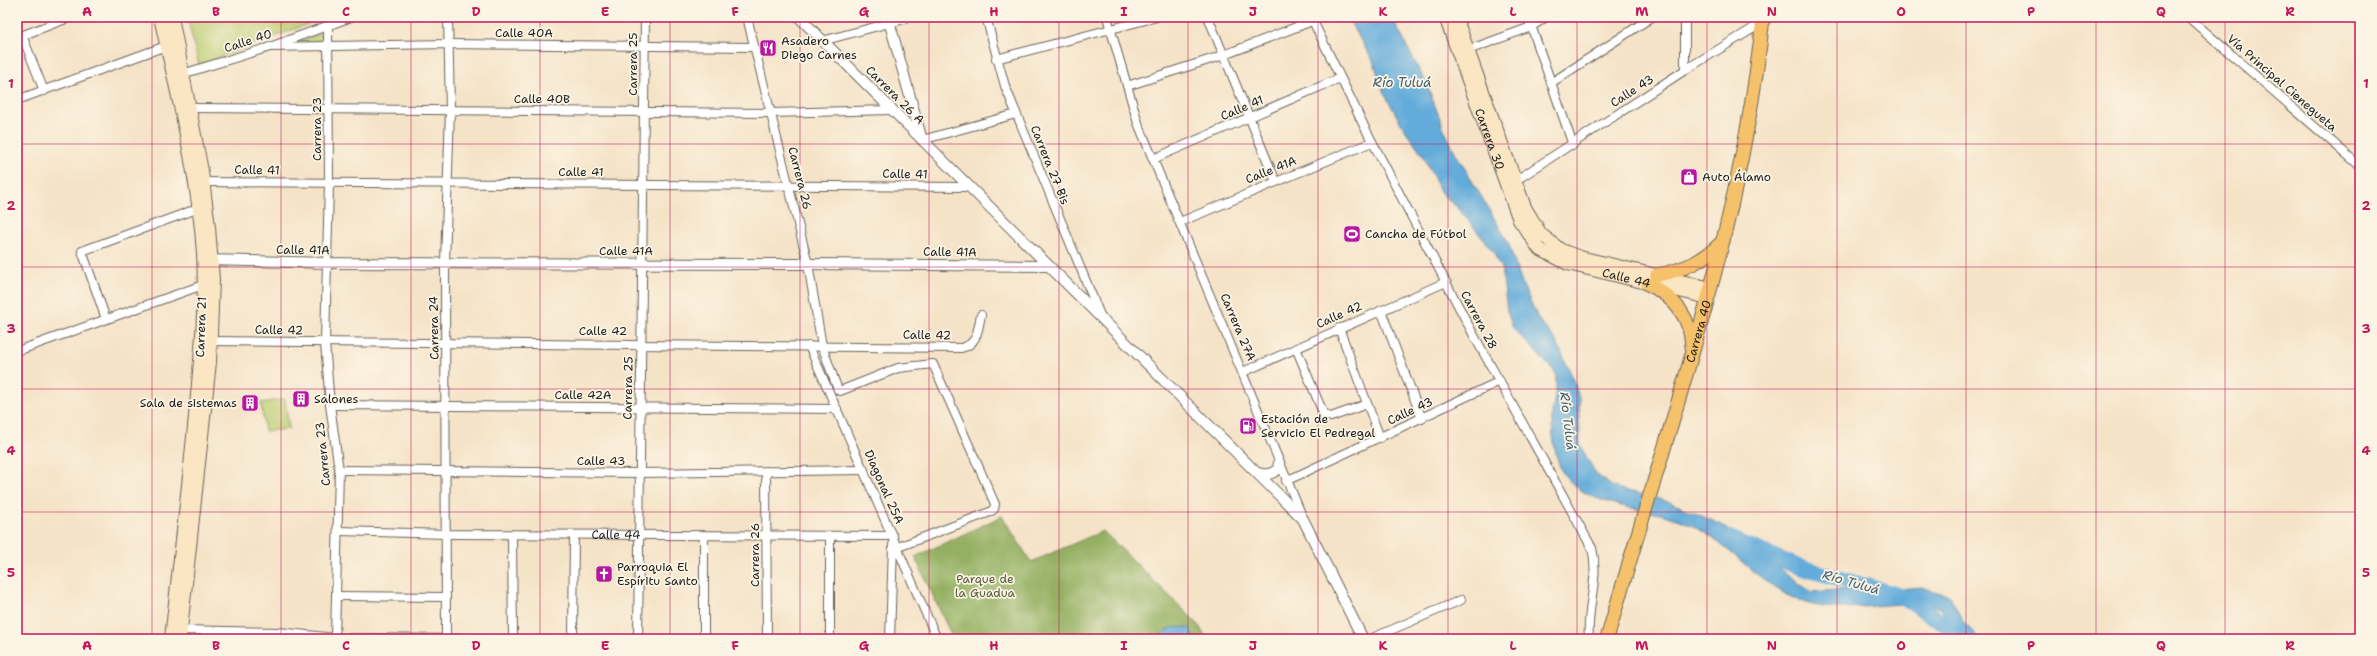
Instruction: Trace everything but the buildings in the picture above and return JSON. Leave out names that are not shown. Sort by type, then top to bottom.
[{"type":"main road","name":"Carrera 21","points":[[160,17],[166,46],[179,75],[191,108],[198,182]]},
{"type":"main road","name":"Carrera 21","points":[[172,17],[179,75],[202,206],[207,260],[206,341],[196,503],[180,634]]},
{"type":"main road","name":"Carrera 30","points":[[1445,17],[1467,58],[1529,217],[1534,235]]},
{"type":"main road","name":"Carrera 30","points":[[1456,17],[1467,58],[1514,210],[1534,235],[1550,250]]},
{"type":"main road","name":"Carrera 40","points":[[1608,639],[1639,525],[1654,483],[1693,356],[1723,241],[1747,134],[1762,20]]},
{"type":"main road","points":[[1693,356],[1690,331],[1679,307],[1653,280],[1695,263],[1708,255],[1723,241]]},
{"type":"main road","name":"Calle 44","points":[[1550,250],[1580,257],[1653,280],[1710,293]]},
{"type":"main road","name":"Carrera 21","points":[[171,639],[206,341],[203,285],[207,260]]},
{"type":"street","points":[[44,91],[19,36],[71,17]]},
{"type":"street","name":"Calle 40","points":[[179,75],[270,48],[351,17]]},
{"type":"street","name":"Carrera 24","points":[[446,639],[447,343],[445,263],[450,110],[448,17]]},
{"type":"street","name":"Carrera 25","points":[[638,639],[641,264],[644,185],[644,17]]},
{"type":"street","name":"Carrera 26","points":[[747,17],[770,113],[790,184],[808,264],[822,346],[840,391],[898,368],[933,364],[995,504],[994,509],[990,512],[896,549]]},
{"type":"street","points":[[822,41],[889,20],[912,17]]},
{"type":"street","name":"Carrera 27 Bis","points":[[986,17],[996,59],[1016,114],[1101,318]]},
{"type":"street","name":"Carrera 27A","points":[[1108,17],[1110,29],[1127,86],[1153,159],[1243,372],[1286,481],[1303,519],[1363,639]]},
{"type":"street","points":[[996,59],[1158,17]]},
{"type":"street","points":[[1208,17],[1276,182]]},
{"type":"street","points":[[1528,17],[1573,145]]},
{"type":"street","points":[[1467,58],[1531,27],[1546,17]]},
{"type":"street","points":[[1551,83],[1652,17]]},
{"type":"street","points":[[1685,17],[1685,70]]},
{"type":"street","name":"Vía Principal Cienegueta","points":[[2188,17],[2360,166]]},
{"type":"street","name":"Carrera 26 A","points":[[802,19],[822,41],[1303,519]]},
{"type":"street","points":[[1127,86],[1224,55],[1311,19]]},
{"type":"street","name":"Carrera 28","points":[[1311,19],[1372,142],[1446,282],[1592,548],[1595,579],[1588,609],[1588,639]]},
{"type":"street","points":[[889,20],[922,140],[1016,114]]},
{"type":"street","name":"Calle 43","points":[[1515,181],[1573,145],[1762,20]]},
{"type":"street","name":"Carrera 23","points":[[328,26],[329,183],[325,342],[330,405],[339,470],[339,531],[335,638]]},
{"type":"street","name":"Calle 40A","points":[[270,48],[449,44],[754,47]]},
{"type":"street","points":[[17,100],[166,46]]},
{"type":"street","name":"Calle 41","points":[[1153,159],[1340,78]]},
{"type":"street","name":"Calle 40B","points":[[191,108],[770,113],[892,110]]},
{"type":"street","name":"Calle 41A","points":[[1180,222],[1372,142]]},
{"type":"street","name":"Calle 41","points":[[198,182],[644,185],[790,184],[969,187]]},
{"type":"street","points":[[106,319],[82,251],[202,206]]},
{"type":"street","name":"Calle 41A","points":[[207,260],[328,263],[1049,266]]},
{"type":"street","name":"Calle 42","points":[[1243,372],[1339,328],[1446,282]]},
{"type":"street","points":[[17,351],[203,285]]},
{"type":"street","points":[[1381,310],[1422,419]]},
{"type":"street","name":"Calle 42","points":[[206,341],[966,347],[975,340],[981,314]]},
{"type":"street","points":[[1339,328],[1380,438]]},
{"type":"street","name":"Diagonal 25A","points":[[809,346],[893,536],[896,549],[937,639]]},
{"type":"street","points":[[1296,348],[1324,415],[1331,417],[1367,404]]},
{"type":"street","name":"Calle 43","points":[[1286,481],[1422,419],[1500,381]]},
{"type":"street","name":"Calle 42A","points":[[330,405],[837,409]]},
{"type":"street","points":[[1258,473],[1264,475],[1272,473],[1278,469],[1279,462]]},
{"type":"street","name":"Calle 43","points":[[339,470],[640,473],[864,470]]},
{"type":"street","name":"Carrera 26","points":[[766,471],[767,639]]},
{"type":"street","name":"Calle 44","points":[[339,531],[512,535],[893,536]]},
{"type":"street","points":[[512,535],[513,639]]},
{"type":"street","points":[[573,639],[574,535]]},
{"type":"street","points":[[704,536],[704,639]]},
{"type":"street","points":[[830,536],[830,639]]},
{"type":"street","points":[[890,639],[896,549]]},
{"type":"street","points":[[337,596],[446,597]]},
{"type":"street","points":[[1370,639],[1462,600]]},
{"type":"street","points":[[180,634],[278,632],[335,638],[470,639]]},
{"type":"green space","points":[[187,17],[327,17],[199,65]]},
{"type":"green space","points":[[322,33],[323,42],[292,44]]},
{"type":"green space","points":[[285,399],[289,429],[265,431],[261,403]]},
{"type":"green space","name":"Parque de la Guadua","points":[[1002,516],[1031,562],[1103,531],[1197,623],[1207,639],[953,639],[915,557]]},
{"type":"water","name":"Río Tuluá","points":[[1347,17],[1392,18],[1427,85],[1443,127],[1455,152],[1508,242],[1521,281],[1536,314],[1541,323],[1554,337],[1574,380],[1579,399],[1580,445],[1596,474],[1613,487],[1670,502],[1720,524],[1811,592],[1886,586],[1898,589],[1922,587],[1950,596],[1962,620],[1981,639],[1960,639],[1950,628],[1940,608],[1905,604],[1835,608],[1817,606],[1800,601],[1769,583],[1697,528],[1665,515],[1617,505],[1601,500],[1587,494],[1574,485],[1560,468],[1554,444],[1552,414],[1556,389],[1555,372],[1513,328],[1507,311],[1502,271],[1493,251],[1458,208],[1441,193],[1423,155],[1403,127],[1383,91],[1374,63]]},
{"type":"water","points":[[1175,627],[1190,628],[1194,639],[1157,639],[1165,631]]},
{"type":"waterway","name":"Río Tuluá","points":[[1730,538],[1796,566],[1904,597],[1966,639]]},
{"type":"place","name":"Asadero Diego Carnes","points":[[768,48]]},
{"type":"place","name":"Auto Álamo","points":[[1689,177]]},
{"type":"place","name":"Cancha de Fútbol","points":[[1352,234]]},
{"type":"place","name":"Salones","points":[[301,399]]},
{"type":"place","name":"Sala de sistemas","points":[[250,403]]},
{"type":"place","name":"Estación de Servicio El Pedregal","points":[[1248,426]]},
{"type":"place","name":"Parroquia El Espíritu Santo","points":[[604,574]]}]
